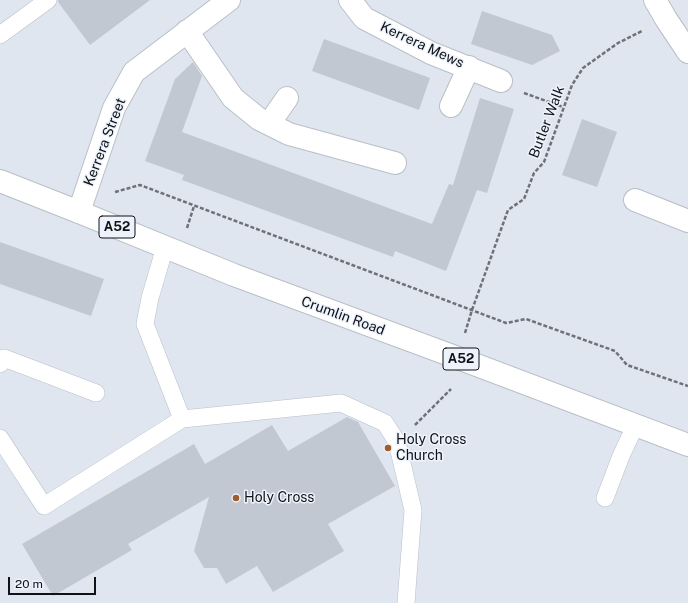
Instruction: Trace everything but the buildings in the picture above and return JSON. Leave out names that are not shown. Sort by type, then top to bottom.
[{"type":"street","name":"Kerrera Street","points":[[81,206],[114,108],[134,72],[186,31],[229,0]]},
{"type":"street","name":"Kerrera Mews","points":[[350,0],[364,18],[431,53],[501,81]]},
{"type":"street","points":[[655,0],[666,20],[688,52]]},
{"type":"street","points":[[186,31],[233,98],[259,119],[289,134],[395,163]]},
{"type":"street","points":[[451,106],[469,67]]},
{"type":"street","points":[[269,124],[287,98]]},
{"type":"street","name":"Crumlin Road","points":[[0,181],[81,206],[165,247],[234,275],[688,445]]},
{"type":"street","points":[[635,200],[688,221]]},
{"type":"lane","points":[[0,35],[48,0]]},
{"type":"lane","points":[[165,247],[150,298],[145,324],[182,419]]},
{"type":"lane","points":[[0,364],[4,358],[96,393]]},
{"type":"lane","points":[[0,438],[44,506],[182,419],[341,402],[385,423],[397,442],[414,510],[406,603]]},
{"type":"lane","points":[[605,498],[621,456],[635,426]]},
{"type":"path","name":"Butler Walk","points":[[458,358],[472,310],[508,210],[524,199],[534,173],[544,162],[572,85],[583,68],[618,43],[666,20]]},
{"type":"path","points":[[501,81],[521,92],[563,108]]},
{"type":"path","points":[[81,206],[140,185],[506,323],[526,319],[615,351],[627,365],[688,386]]},
{"type":"path","points":[[397,442],[451,388]]},
{"type":"place","name":"Holy Cross Church","points":[[388,448]]},
{"type":"place","name":"Holy Cross","points":[[236,498]]}]
